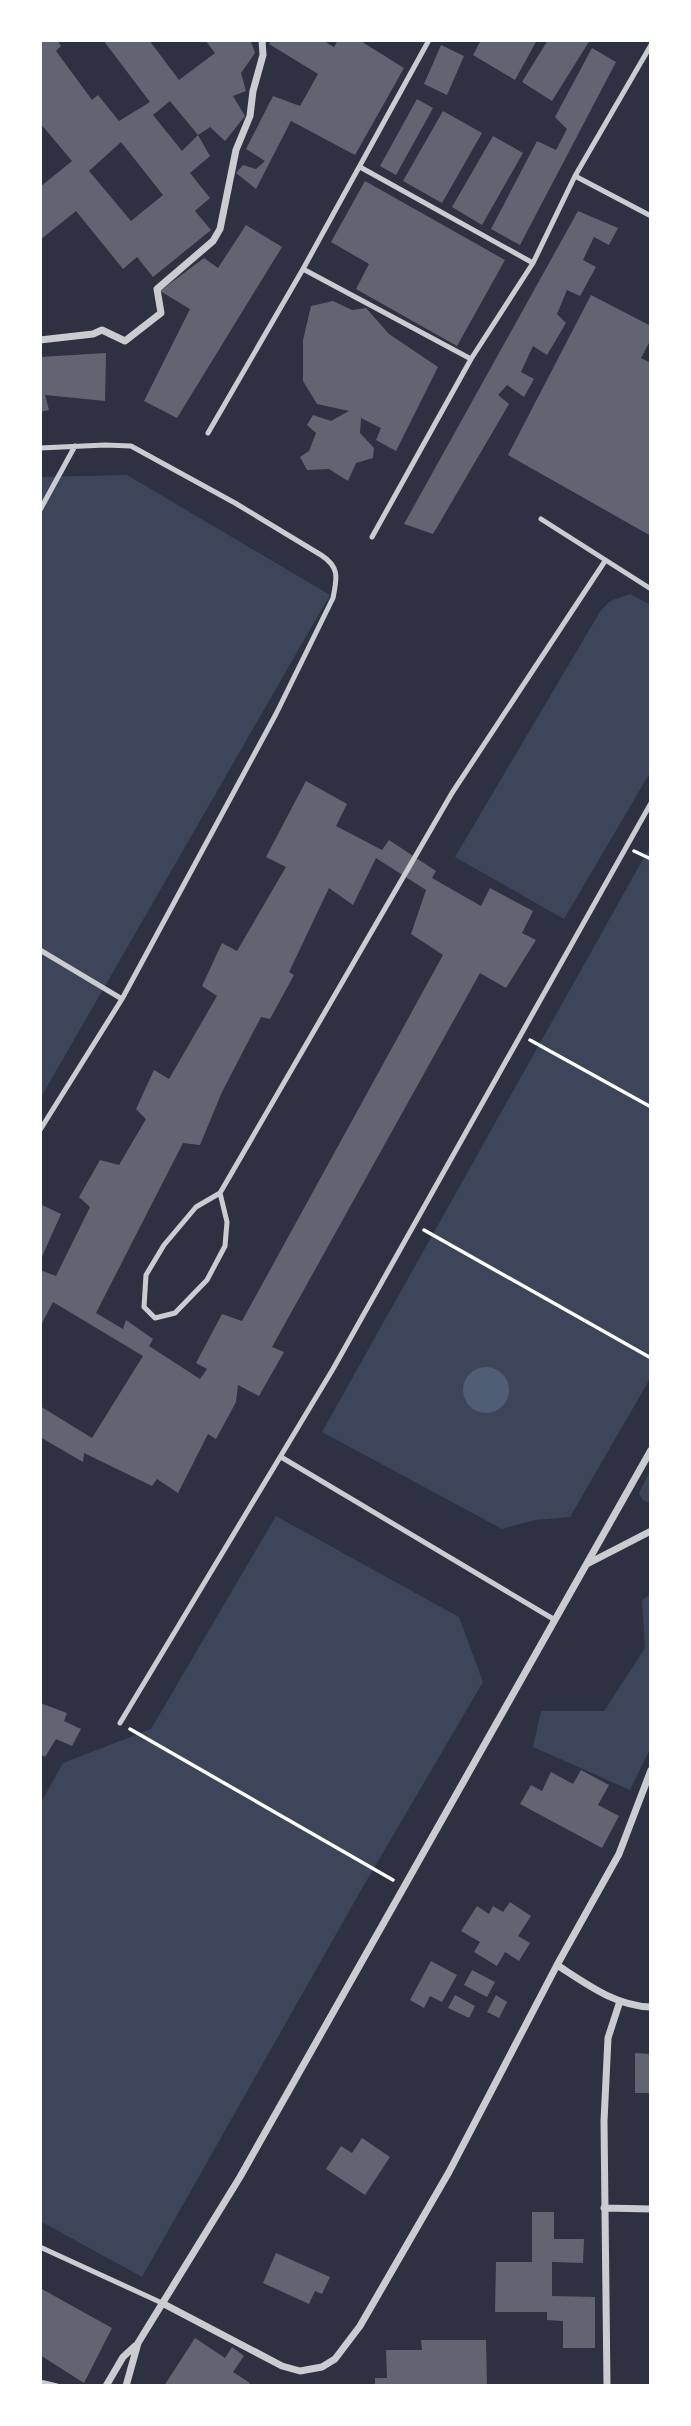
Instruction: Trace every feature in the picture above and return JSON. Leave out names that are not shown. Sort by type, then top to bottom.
[{"type":"street","points":[[40,340],[93,334],[103,330],[125,341],[161,313],[157,289],[213,241],[220,229],[236,150],[250,116],[262,55],[262,40]]},
{"type":"street","points":[[126,2386],[138,2343],[240,2177],[651,1450]]},
{"type":"street","points":[[586,1564],[651,1531]]},
{"type":"street","points":[[162,2303],[282,2366],[300,2371],[322,2367],[335,2359],[360,2326],[449,2172],[557,1965],[619,1854],[651,1770]]},
{"type":"street","points":[[557,1965],[601,1993],[620,2001],[651,2007]]},
{"type":"street","points":[[607,2386],[604,2121],[608,2038],[620,2001]]},
{"type":"street","points":[[604,2208],[651,2209]]},
{"type":"street","points":[[106,2386],[123,2357],[138,2343]]},
{"type":"lane","points":[[208,433],[303,269],[429,40]]},
{"type":"lane","points":[[372,537],[471,359],[533,263],[575,176],[651,45]]},
{"type":"lane","points":[[360,167],[533,263]]},
{"type":"lane","points":[[575,176],[651,216]]},
{"type":"lane","points":[[303,269],[471,359]]},
{"type":"lane","points":[[40,510],[75,446]]},
{"type":"lane","points":[[40,448],[131,446],[235,503],[321,555],[334,565],[337,578],[333,598],[276,714],[122,999],[40,1130]]},
{"type":"lane","points":[[541,519],[651,589]]},
{"type":"lane","points":[[220,1193],[227,1222],[225,1246],[208,1280],[175,1314],[155,1318],[144,1307],[146,1275],[164,1245],[197,1207],[220,1193],[452,793],[605,561]]},
{"type":"lane","points":[[120,1723],[281,1457],[415,1226],[651,803]]},
{"type":"lane","points":[[40,950],[122,999]]},
{"type":"lane","points":[[281,1457],[555,1620]]},
{"type":"lane","points":[[40,2247],[162,2303]]},
{"type":"lane","points":[[40,2382],[57,2386]]},
{"type":"path","points":[[521,1035],[651,1107]]},
{"type":"path","points":[[415,1226],[651,1358]]},
{"type":"path","points":[[120,1723],[404,1886]]},
{"type":"shaded area","points":[[127,475],[330,595],[40,1099],[40,477]]},
{"type":"shaded area","points":[[630,594],[651,605],[651,771],[564,919],[455,857],[601,610],[610,601]]},
{"type":"shaded area","points":[[651,845],[651,1377],[570,1517],[535,1520],[502,1529],[322,1432]]},
{"type":"shaded area","points":[[486,1367],[495,1368],[502,1374],[508,1381],[508,1399],[502,1406],[495,1412],[486,1413],[477,1412],[470,1406],[464,1399],[463,1390],[464,1381],[470,1374],[477,1368]]},
{"type":"shaded area","points":[[651,1469],[651,1502],[647,1502],[639,1493]]},
{"type":"shaded area","points":[[276,1516],[459,1617],[483,1682],[360,1892],[142,2277],[40,2221],[40,1804],[63,1763],[151,1729]]},
{"type":"shaded area","points":[[651,1594],[651,1747],[630,1790],[533,1747],[541,1711],[604,1711],[645,1648],[642,1600]]},
{"type":"building","points":[[40,40],[57,40],[61,46],[56,51],[92,100],[98,95],[119,121],[150,102],[103,40],[149,40],[179,80],[215,53],[205,40],[249,40],[252,44],[255,53],[241,73],[246,91],[233,96],[245,116],[225,141],[210,127],[198,135],[210,156],[190,173],[210,198],[195,211],[211,230],[153,277],[137,257],[123,269],[76,211],[40,240],[40,187],[72,161],[40,123]],"holes":[[[170,101],[198,135],[182,151],[153,115]],[[121,142],[163,195],[131,221],[89,171]]]},
{"type":"building","points":[[271,40],[322,40],[334,47],[338,40],[359,40],[404,68],[355,155],[291,121],[256,189],[236,173],[243,165],[256,169],[265,161],[246,149],[273,96],[300,106],[318,74],[269,44]]},
{"type":"building","points":[[481,40],[537,40],[515,80],[473,55]]},
{"type":"building","points":[[548,40],[590,40],[552,101],[522,82]]},
{"type":"building","points":[[441,45],[464,56],[447,95],[424,84]]},
{"type":"building","points":[[592,48],[616,62],[520,245],[491,229],[537,141],[556,150],[567,129],[555,117]]},
{"type":"building","points":[[417,99],[433,108],[396,175],[380,166]]},
{"type":"building","points":[[443,111],[482,133],[442,203],[403,181]]},
{"type":"building","points":[[493,136],[523,153],[482,225],[452,207]]},
{"type":"building","points":[[365,181],[505,260],[457,346],[356,289],[369,264],[331,242]]},
{"type":"building","points":[[578,211],[618,228],[609,245],[594,237],[583,260],[596,267],[580,296],[567,290],[557,314],[566,323],[547,355],[533,346],[521,372],[534,379],[524,397],[507,385],[498,395],[509,404],[433,534],[404,524]]},
{"type":"building","points":[[246,225],[282,247],[177,418],[144,401],[190,309],[160,291],[204,258],[218,268]]},
{"type":"building","points":[[591,295],[651,326],[651,339],[641,358],[651,363],[651,536],[508,455]]},
{"type":"building","points":[[333,301],[352,310],[366,308],[389,334],[438,367],[396,451],[376,440],[381,428],[361,418],[360,433],[374,448],[373,458],[356,463],[348,481],[329,469],[307,470],[300,457],[309,451],[316,433],[307,425],[313,415],[331,421],[349,411],[317,404],[303,381],[303,340],[311,306]]},
{"type":"building","points":[[106,353],[105,401],[45,395],[49,410],[40,412],[40,357]]},
{"type":"building","points":[[306,781],[347,804],[336,826],[382,850],[389,840],[436,871],[432,878],[481,906],[490,888],[533,911],[522,933],[536,940],[506,988],[480,973],[272,1347],[284,1352],[259,1396],[238,1385],[236,1402],[216,1439],[208,1434],[178,1493],[157,1479],[152,1486],[84,1453],[83,1462],[40,1437],[40,1406],[92,1438],[143,1356],[53,1302],[40,1327],[40,1270],[56,1276],[90,1207],[79,1197],[100,1160],[119,1165],[146,1119],[136,1109],[154,1070],[169,1079],[217,996],[202,986],[222,943],[237,951],[286,867],[266,857]],"holes":[[[376,858],[426,890],[411,934],[443,955],[242,1321],[222,1314],[196,1363],[207,1369],[200,1379],[149,1346],[153,1339],[126,1320],[123,1329],[96,1313],[183,1143],[200,1145],[222,1092],[261,1017],[270,1019],[294,975],[289,972],[329,888],[353,905]]]},
{"type":"building","points":[[40,1204],[61,1214],[40,1261]]},
{"type":"building","points":[[40,1703],[67,1713],[64,1721],[81,1729],[72,1746],[56,1739],[45,1757],[40,1754]]},
{"type":"building","points":[[581,1770],[609,1785],[598,1805],[619,1816],[602,1848],[520,1804],[531,1785],[542,1791],[551,1772],[573,1784]]},
{"type":"building","points":[[510,1902],[531,1916],[518,1936],[530,1943],[519,1961],[505,1952],[497,1966],[474,1952],[480,1942],[461,1931],[477,1906],[489,1914],[493,1906],[503,1912]]},
{"type":"building","points":[[431,1961],[457,1975],[442,2002],[430,1996],[424,2008],[410,2000]]},
{"type":"building","points":[[472,1970],[495,1982],[487,1997],[464,1985]]},
{"type":"building","points":[[455,1995],[475,2006],[469,2018],[448,2008]]},
{"type":"building","points":[[496,1995],[507,2002],[499,2018],[487,2012]]},
{"type":"building","points":[[635,2053],[651,2054],[651,2093],[635,2093]]},
{"type":"building","points":[[362,2138],[390,2157],[365,2195],[326,2169],[341,2146],[352,2153]]},
{"type":"building","points":[[532,2212],[554,2212],[554,2239],[584,2239],[583,2263],[552,2262],[552,2296],[595,2297],[595,2348],[563,2348],[563,2321],[547,2320],[547,2312],[495,2312],[496,2262],[532,2262]]},
{"type":"building","points":[[276,2253],[330,2277],[322,2294],[315,2291],[309,2304],[263,2283]]},
{"type":"building","points":[[40,2288],[112,2328],[84,2383],[40,2355]]},
{"type":"building","points":[[195,2338],[225,2358],[232,2347],[244,2356],[233,2372],[250,2383],[248,2386],[164,2386]]},
{"type":"building","points":[[421,2340],[486,2340],[487,2386],[375,2386],[375,2378],[387,2378],[386,2350],[422,2350]]}]
